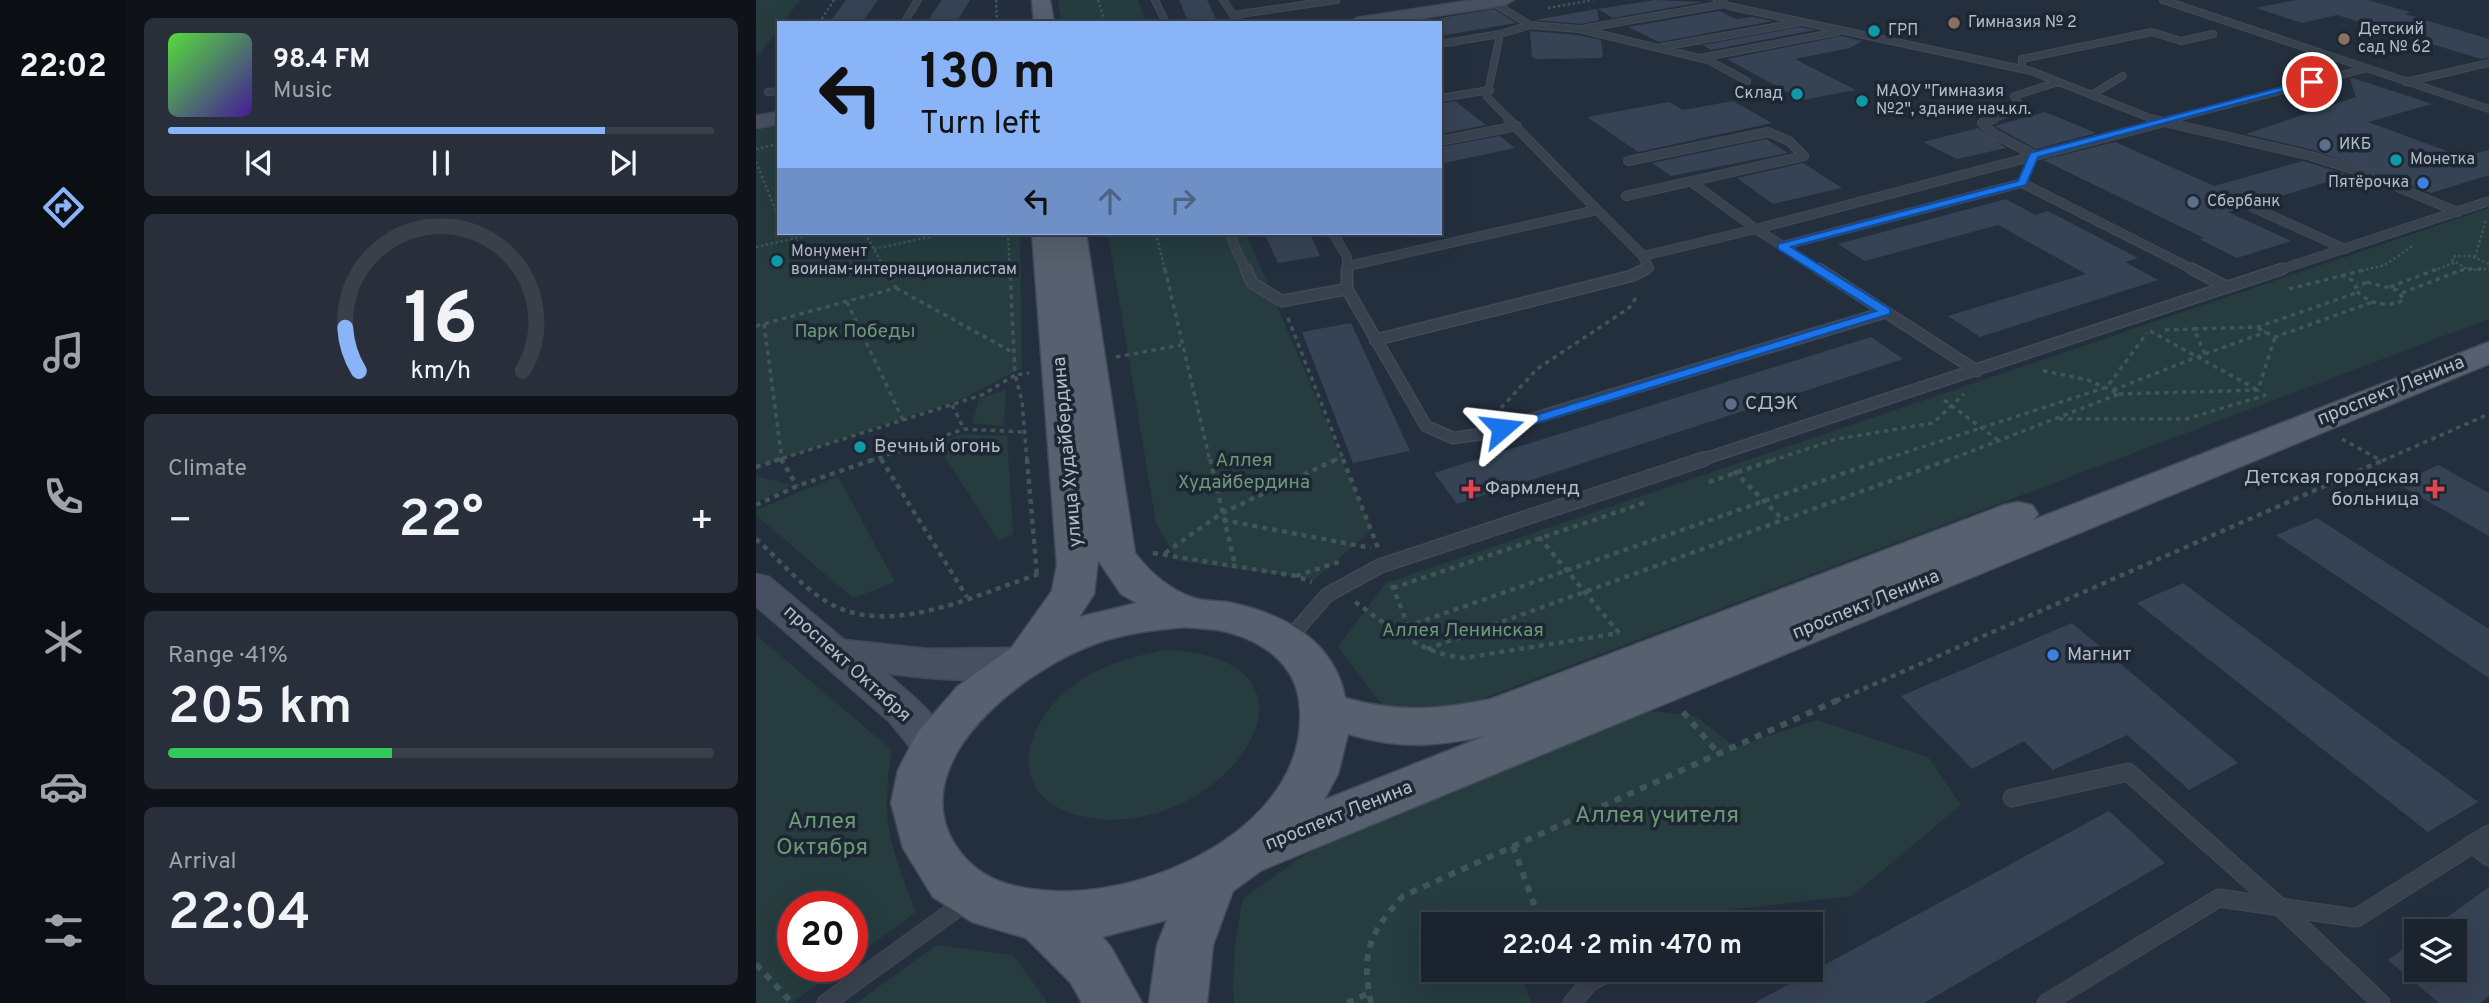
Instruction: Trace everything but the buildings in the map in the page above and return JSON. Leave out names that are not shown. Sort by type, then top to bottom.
[{"type":"main road","points":[[1023,0],[1025,21]]},
{"type":"main road","points":[[1041,0],[1044,21]]},
{"type":"main road","points":[[1370,21],[1495,1]]},
{"type":"main road","points":[[756,122],[777,118]]},
{"type":"main road","name":"улица Худайбердина","points":[[1024,659],[1073,594],[1078,565],[1046,235]]},
{"type":"main road","name":"улица Худайбердина","points":[[1072,235],[1115,555],[1136,584],[1185,612]]},
{"type":"main road","name":"проспект Ленина","points":[[1326,710],[1374,724],[1437,727],[1497,716],[2489,330]]},
{"type":"main road","name":"проспект Ленина","points":[[1024,659],[977,694],[934,747],[922,772],[916,799],[923,836],[942,875],[972,897],[996,907],[1041,916],[1107,912],[1156,901],[1227,866],[2489,352]]},
{"type":"main road","name":"проспект Октября","points":[[756,586],[903,710],[934,747]]},
{"type":"main road","points":[[837,652],[901,664],[955,667],[1024,659],[1069,636],[1133,616],[1185,612],[1238,619],[1287,642],[1315,673],[1326,710],[1325,738],[1306,788],[1286,815],[1227,866],[1185,945],[1178,1003]]},
{"type":"main road","points":[[1041,916],[1091,965],[1113,1003]]},
{"type":"lane","points":[[905,21],[918,0]]},
{"type":"lane","points":[[1155,0],[1165,21]]},
{"type":"lane","points":[[1223,0],[1237,21]]},
{"type":"lane","points":[[1234,15],[1336,0]]},
{"type":"lane","points":[[1717,0],[1803,22],[2022,69],[2157,121],[2311,156],[2361,172],[2458,212]]},
{"type":"lane","points":[[2163,0],[2489,109]]},
{"type":"lane","points":[[1495,1],[1530,25]]},
{"type":"lane","points":[[1579,29],[1726,4]]},
{"type":"lane","points":[[1657,48],[1803,22]]},
{"type":"lane","points":[[1442,44],[1500,34],[1530,25],[1579,29],[1698,58],[1747,81]]},
{"type":"lane","points":[[1698,58],[1844,31]]},
{"type":"lane","points":[[2022,69],[2022,60],[2152,32],[2181,41],[2213,34]]},
{"type":"lane","points":[[1375,340],[1631,276],[1649,268],[1643,256],[1487,97],[1500,34]]},
{"type":"lane","points":[[2406,82],[2489,63]]},
{"type":"lane","points":[[1643,256],[1756,229],[2157,121],[2364,69]]},
{"type":"lane","points":[[2091,95],[2123,76]]},
{"type":"lane","points":[[2034,155],[1994,134],[1982,123],[2022,108],[2014,96],[2058,82]]},
{"type":"lane","points":[[1442,98],[1490,90]]},
{"type":"lane","points":[[768,92],[777,91]]},
{"type":"lane","points":[[1442,141],[1517,126]]},
{"type":"lane","points":[[1626,196],[1804,156],[1789,141],[1768,132],[1628,161]]},
{"type":"lane","points":[[2022,183],[2034,155]]},
{"type":"lane","points":[[1690,181],[1756,229],[1977,371]]},
{"type":"lane","points":[[1782,246],[2022,183],[2227,287]]},
{"type":"lane","points":[[1287,642],[1311,607],[1332,590],[1384,564],[2489,201]]},
{"type":"lane","points":[[2252,207],[2345,249]]},
{"type":"lane","points":[[1348,266],[1597,210]]},
{"type":"lane","points":[[1230,235],[1252,283],[1282,301],[1347,289]]},
{"type":"lane","points":[[1334,235],[1347,257],[1347,289],[1426,426],[1436,435],[1464,438],[1502,428],[1886,312]]},
{"type":"lane","points":[[2012,797],[2128,772],[2280,907],[2381,1003]]},
{"type":"lane","points":[[2046,1003],[2219,898],[2356,918],[2489,834]]},
{"type":"lane","points":[[2472,844],[2489,857]]},
{"type":"lane","points":[[826,1003],[972,897]]},
{"type":"lane","points":[[1572,1003],[1579,990],[1589,982]]},
{"type":"path","points":[[820,21],[834,0]]},
{"type":"path","points":[[996,0],[997,21]]},
{"type":"path","points":[[1098,0],[1104,21]]},
{"type":"path","points":[[756,149],[777,144]]},
{"type":"path","points":[[756,162],[777,213]]},
{"type":"path","points":[[2475,222],[2488,218]]},
{"type":"path","points":[[2475,257],[2488,218]]},
{"type":"path","points":[[786,235],[788,240]]},
{"type":"path","points":[[756,247],[809,235]]},
{"type":"path","points":[[866,235],[896,288],[1014,353]]},
{"type":"path","points":[[874,249],[938,235]]},
{"type":"path","points":[[1008,235],[1015,375],[1024,432],[1037,575]]},
{"type":"path","points":[[1156,235],[1235,565]]},
{"type":"path","points":[[2281,292],[2385,265],[2419,242]]},
{"type":"path","points":[[2454,263],[2455,256],[2475,257],[2489,262]]},
{"type":"path","points":[[2390,287],[2454,263],[2466,268],[2489,269]]},
{"type":"path","points":[[2402,293],[2466,268]]},
{"type":"path","points":[[1502,428],[1497,414],[1520,384],[1556,355],[1629,308],[1640,289],[1631,276]]},
{"type":"path","points":[[2360,283],[2390,287],[2402,293],[2404,300],[2397,304],[2373,302],[2356,293],[2354,288],[2360,283]]},
{"type":"path","points":[[756,326],[896,288]]},
{"type":"path","points":[[2134,339],[2162,330],[2258,327],[2356,293]]},
{"type":"path","points":[[1282,301],[1408,626]]},
{"type":"path","points":[[846,302],[904,420]]},
{"type":"path","points":[[2258,327],[2275,337],[2373,302]]},
{"type":"path","points":[[2130,320],[2272,398]]},
{"type":"path","points":[[2162,330],[2188,321]]},
{"type":"path","points":[[764,324],[781,459],[797,486]]},
{"type":"path","points":[[2194,329],[2205,354]]},
{"type":"path","points":[[1397,630],[1764,502],[2107,387],[2149,332]]},
{"type":"path","points":[[2113,391],[2266,332]]},
{"type":"path","points":[[2258,390],[2275,337]]},
{"type":"path","points":[[1115,357],[1181,345]]},
{"type":"path","points":[[2009,360],[2107,387],[2119,394]]},
{"type":"path","points":[[2026,373],[2050,365]]},
{"type":"path","points":[[756,467],[1000,387],[1015,375]]},
{"type":"path","points":[[1427,649],[1999,441],[2119,394],[2258,390]]},
{"type":"path","points":[[1699,485],[1837,439],[1933,423],[1970,391]]},
{"type":"path","points":[[2055,419],[2186,419],[2214,414],[2266,395]]},
{"type":"path","points":[[951,404],[964,429]]},
{"type":"path","points":[[1371,1003],[1364,953],[1381,919],[1403,896],[1718,753],[2489,414]]},
{"type":"path","points":[[1982,428],[1999,441]]},
{"type":"path","points":[[756,505],[797,486],[964,429],[1024,432]]},
{"type":"path","points":[[2337,436],[2380,460]]},
{"type":"path","points":[[1718,456],[1783,520]]},
{"type":"path","points":[[1165,554],[1223,516],[1342,457]]},
{"type":"path","points":[[880,458],[967,597]]},
{"type":"path","points":[[1393,588],[1651,501]]},
{"type":"path","points":[[1223,516],[1379,549]]},
{"type":"path","points":[[1524,520],[1626,641]]},
{"type":"path","points":[[756,539],[837,607],[868,616],[914,612],[1046,572]]},
{"type":"path","points":[[1144,552],[1297,576],[1332,590],[1427,649],[1447,658],[1464,658],[1619,633]]},
{"type":"path","points":[[1674,700],[1718,753]]},
{"type":"path","points":[[1513,846],[1537,912]]},
{"type":"path","points":[[756,964],[792,1003]]},
{"type":"path","points":[[1347,1003],[1369,993]]},
{"type":"green space","points":[[756,0],[800,0],[784,21],[777,21],[777,32],[756,58]]},
{"type":"green space","points":[[1058,0],[1138,0],[1145,21],[1061,21]]},
{"type":"green space","name":"Парк Победы","points":[[777,125],[777,235],[1020,235],[1022,368],[965,398],[756,467],[756,129]]},
{"type":"green space","name":"Аллея Ленинская","points":[[2489,208],[2489,319],[1468,704],[1386,710],[1338,647],[1386,583]]},
{"type":"green space","name":"Аллея Худайбердина","points":[[1108,235],[1247,235],[1372,530],[1315,579],[1178,561],[1156,523]]},
{"type":"green space","points":[[1006,390],[1004,426],[972,423],[979,399]]},
{"type":"green space","points":[[963,434],[1007,436],[1013,534],[999,541],[936,443]]},
{"type":"green space","points":[[756,476],[792,485],[756,502]]},
{"type":"green space","points":[[838,476],[895,582],[853,598],[756,515],[756,510]]},
{"type":"green space","name":"Аллея Октября","points":[[756,635],[892,750],[888,775],[887,816],[894,851],[916,912],[868,947],[868,891],[777,891],[777,982],[820,982],[792,1003],[756,1003]]},
{"type":"green space","points":[[1166,650],[1223,661],[1252,684],[1259,715],[1246,748],[1218,780],[1179,805],[1132,818],[1081,816],[1058,807],[1042,795],[1032,780],[1029,763],[1031,745],[1038,726],[1050,708],[1076,683],[1100,670]]},
{"type":"green space","name":"Аллея учителя","points":[[1652,711],[1695,716],[1735,747],[1817,720],[1928,757],[1961,805],[1852,896],[1709,912],[1421,912],[1421,982],[1523,982],[1532,1003],[1234,1003],[1235,951],[1243,899],[1297,860],[1344,832],[1393,810]]},
{"type":"green space","points":[[937,945],[1013,955],[1048,1003],[856,1003]]},
{"type":"place","name":"Гимназия № 2","points":[[1954,23]]},
{"type":"place","name":"ГРП","points":[[1874,31]]},
{"type":"place","name":"Детский сад № 62","points":[[2344,39]]},
{"type":"place","name":"Склад","points":[[1797,94]]},
{"type":"place","name":"МАОУ \"Гимназия №2\", здание нач.кл.","points":[[1862,101]]},
{"type":"place","name":"ИКБ","points":[[2325,145]]},
{"type":"place","name":"Монетка","points":[[2396,160]]},
{"type":"place","name":"Пятёрочка","points":[[2423,183]]},
{"type":"place","name":"Сбербанк","points":[[2193,202]]},
{"type":"place","name":"Монумент воинам-интернационалистам","points":[[777,261]]},
{"type":"place","name":"СДЭК","points":[[1731,404]]},
{"type":"place","name":"Вечный огонь","points":[[860,447]]},
{"type":"place","name":"Фармленд","points":[[1471,489]]},
{"type":"place","name":"Детская городская больница","points":[[2435,489]]},
{"type":"place","name":"Магнит","points":[[2053,655]]},
{"type":"route","points":[[1502,428],[1886,312],[1782,246],[2022,183],[2034,155],[2312,82]]}]
